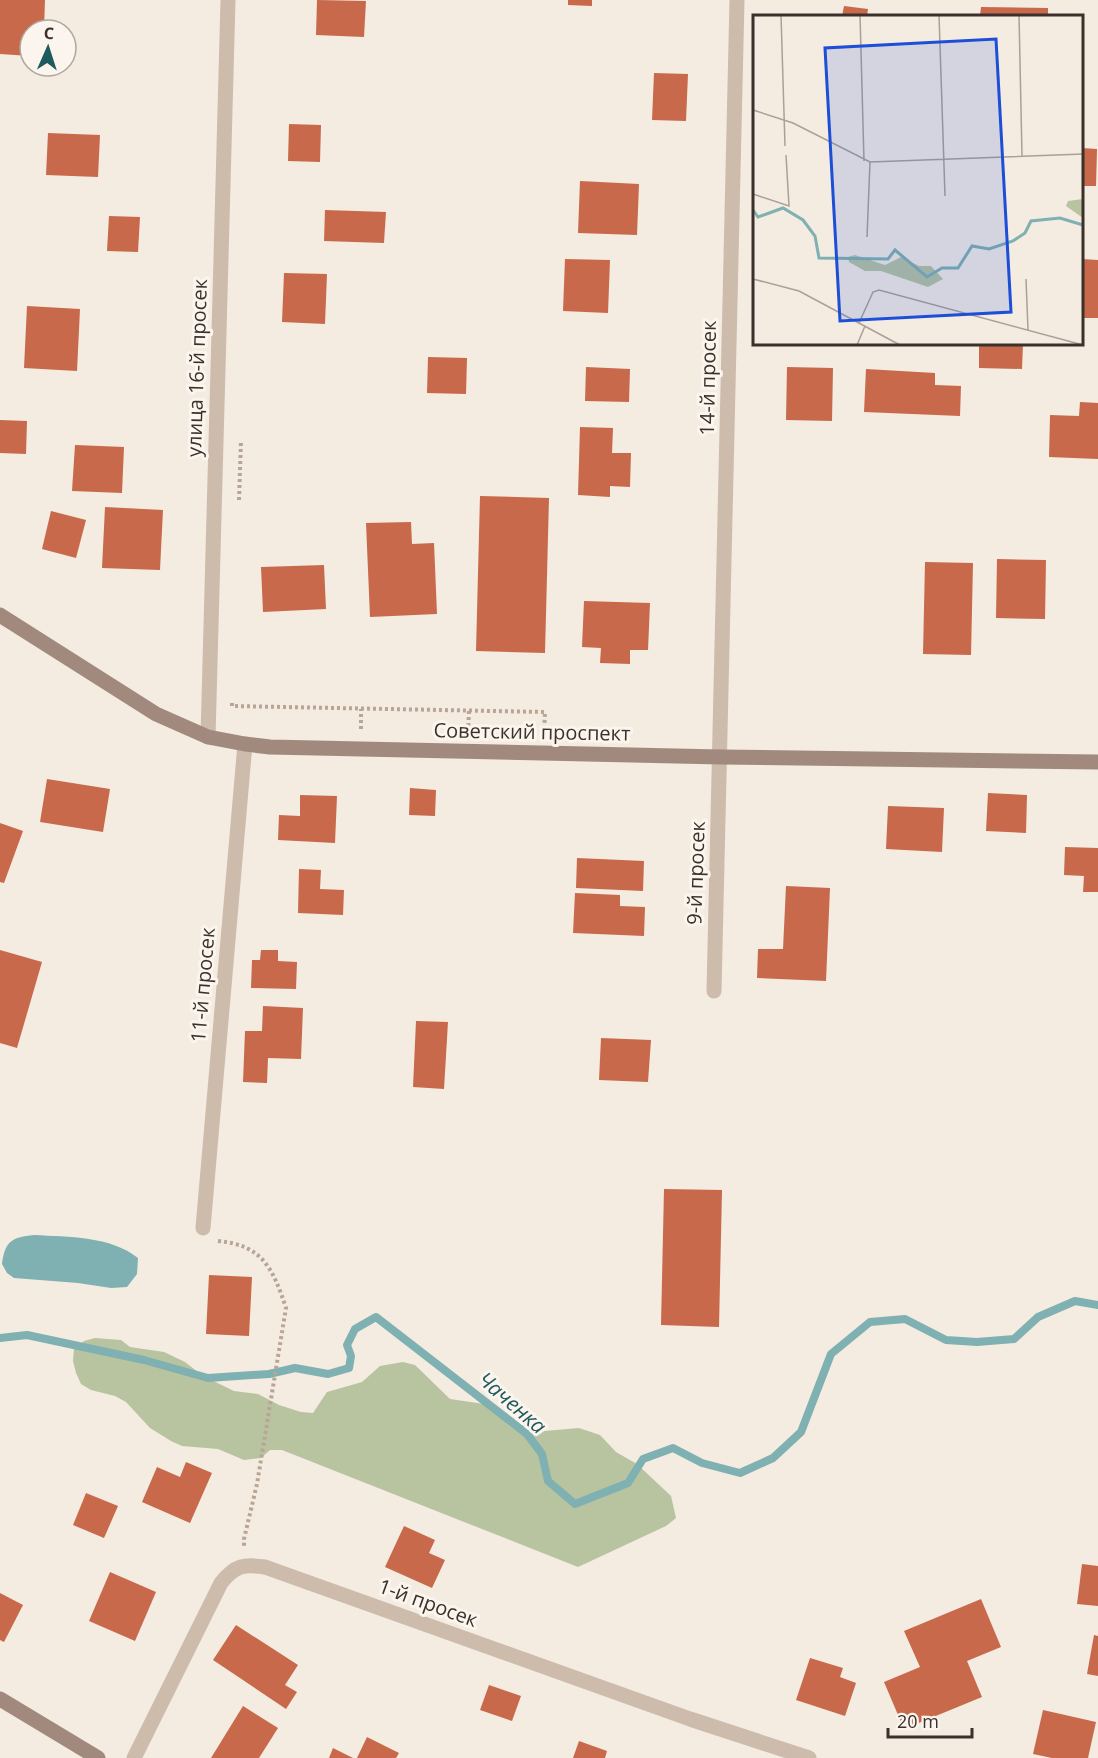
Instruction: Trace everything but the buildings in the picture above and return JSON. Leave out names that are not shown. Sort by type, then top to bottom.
[{"type":"street","name":"улица 16-й просек","points":[[208,737],[228,0]]},
{"type":"street","name":"14-й просек","points":[[721,757],[737,0]]},
{"type":"street","name":"Советский проспект","points":[[0,615],[156,714],[208,737],[245,744],[270,747],[721,757],[1098,762]]},
{"type":"street","name":"11-й просек","points":[[203,1228],[245,744]]},
{"type":"street","name":"9-й просек","points":[[714,991],[721,757]]},
{"type":"street","points":[[134,1758],[221,1583],[230,1572],[246,1564]]},
{"type":"street","name":"1-й просек","points":[[246,1564],[265,1567],[690,1719],[809,1758]]},
{"type":"street","points":[[0,1699],[99,1758]]},
{"type":"path","points":[[239,506],[241,441]]},
{"type":"path","points":[[232,694],[232,706],[544,712],[544,753]]},
{"type":"path","points":[[203,1228],[217,1241],[236,1242],[259,1254],[277,1281],[286,1308],[257,1484],[244,1539],[246,1564]]},
{"type":"green space","points":[[95,1338],[121,1340],[130,1347],[164,1352],[185,1362],[203,1376],[234,1391],[258,1394],[279,1405],[301,1412],[313,1413],[327,1392],[362,1382],[380,1366],[403,1362],[415,1365],[450,1399],[484,1404],[533,1432],[579,1428],[600,1435],[616,1452],[637,1464],[671,1496],[676,1518],[666,1526],[578,1567],[282,1450],[270,1450],[261,1458],[244,1460],[218,1449],[182,1446],[150,1428],[126,1402],[115,1396],[91,1390],[81,1384],[73,1361],[74,1349],[84,1341]]},
{"type":"water","points":[[34,1235],[75,1237],[115,1245],[138,1258],[137,1274],[127,1287],[111,1288],[14,1278],[7,1273],[2,1264],[5,1250],[15,1239]]},
{"type":"waterway","name":"Чаченка","points":[[0,1338],[27,1335],[144,1360],[208,1378],[269,1374],[295,1368],[328,1374],[349,1368],[351,1356],[347,1345],[355,1329],[376,1317],[527,1434],[542,1454],[548,1481],[575,1504],[628,1483],[643,1459],[673,1448],[702,1463],[740,1473],[773,1458],[801,1432],[831,1354],[870,1322],[905,1319],[946,1340],[977,1342],[1014,1339],[1038,1317],[1075,1301],[1098,1305]]}]
